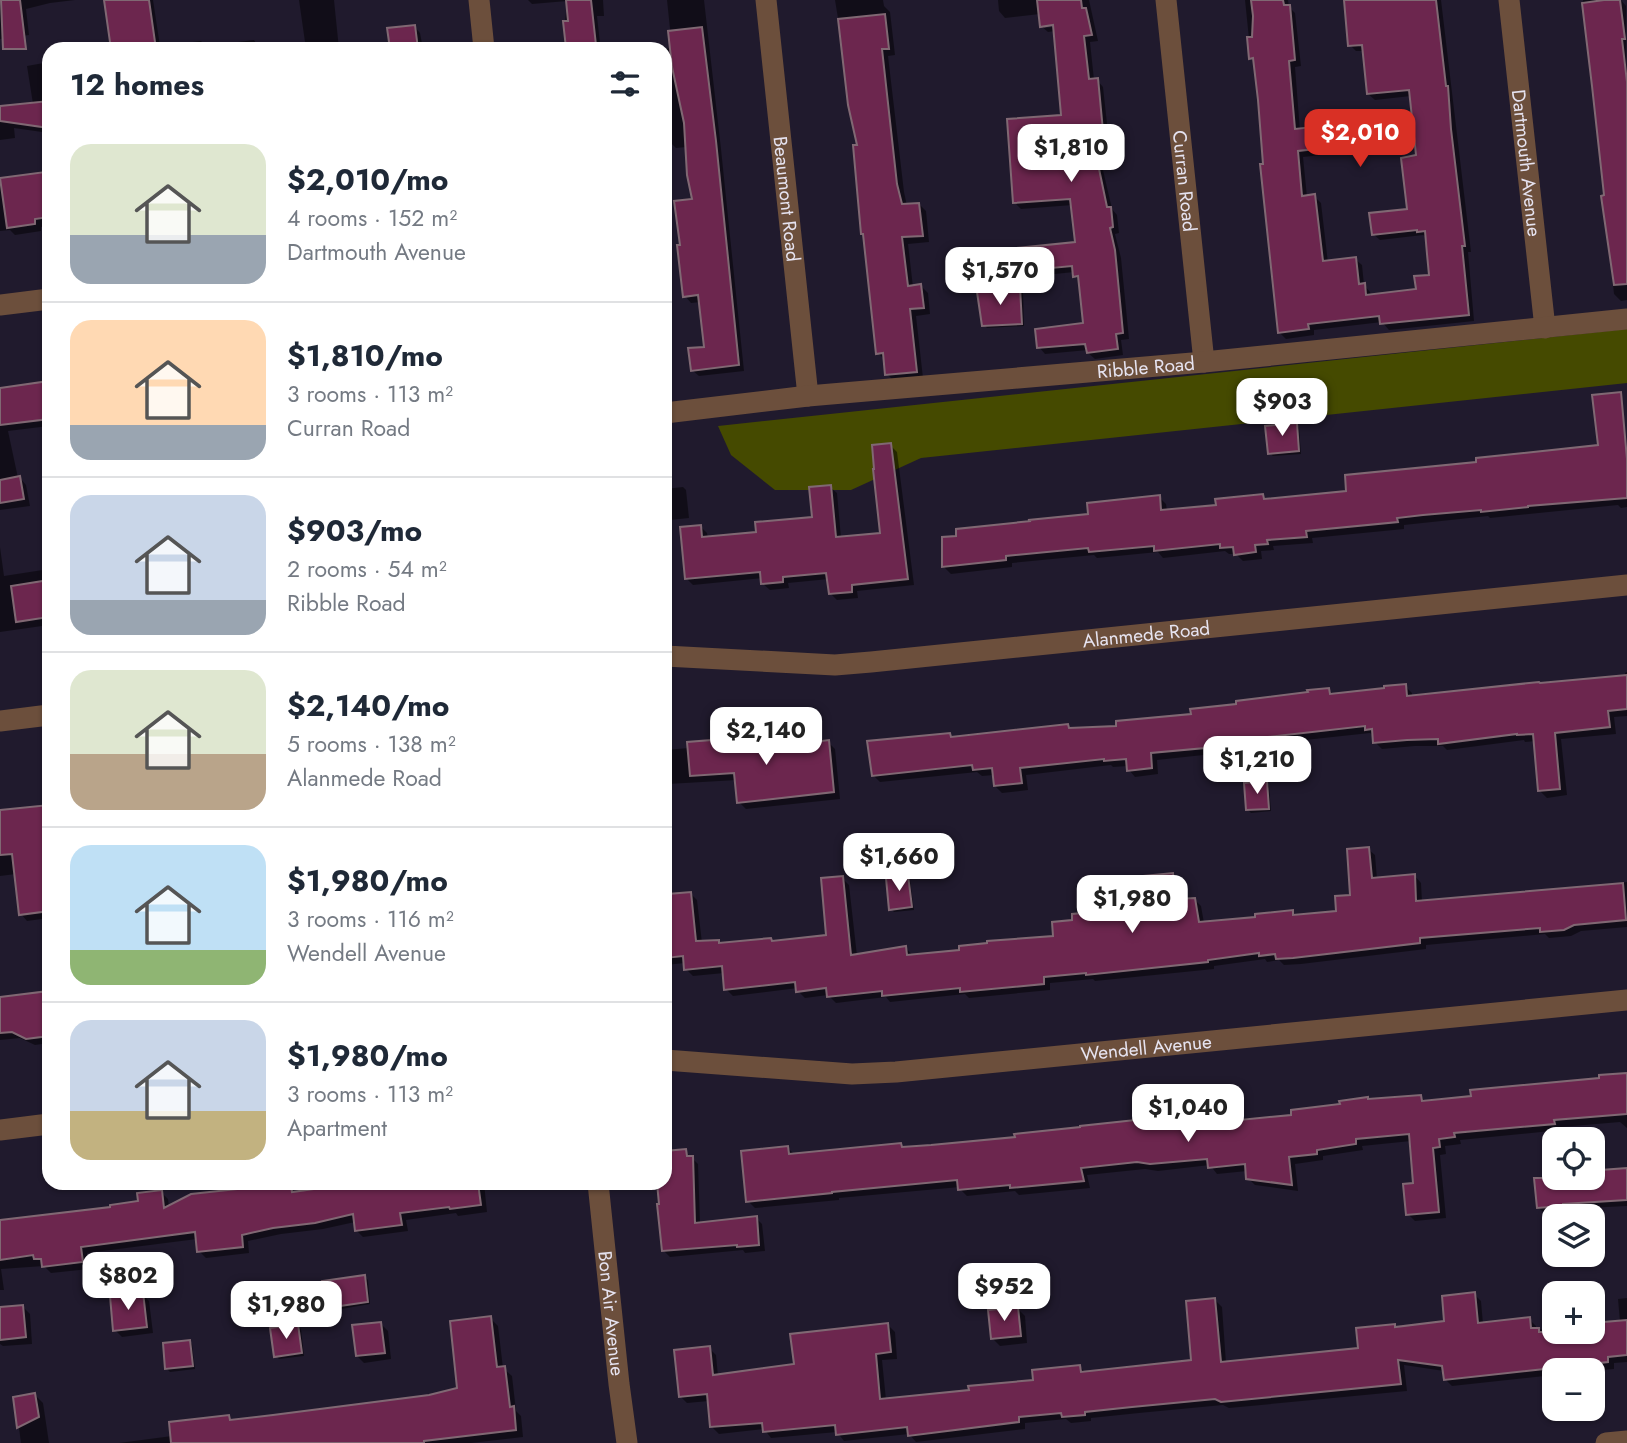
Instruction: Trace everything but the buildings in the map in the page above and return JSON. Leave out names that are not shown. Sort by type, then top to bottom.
[{"type":"street","points":[[479,0],[483,42]]},
{"type":"street","name":"Beaumont Road","points":[[766,0],[808,396]]},
{"type":"street","name":"Curran Road","points":[[1166,0],[1204,362]]},
{"type":"street","name":"Dartmouth Avenue","points":[[1509,0],[1545,328]]},
{"type":"street","points":[[0,305],[42,300]]},
{"type":"street","name":"Ribble Road","points":[[672,411],[808,396],[1204,362],[1627,319]]},
{"type":"street","name":"Alanmede Road","points":[[672,656],[835,664],[871,662],[1627,584]]},
{"type":"street","points":[[0,721],[42,716]]},
{"type":"street","name":"Wendell Avenue","points":[[672,1061],[852,1074],[896,1072],[1627,1000]]},
{"type":"street","points":[[0,1130],[42,1125]]},
{"type":"street","name":"Bon Air Avenue","points":[[599,1190],[627,1443]]},
{"type":"street","points":[[1606,1443],[1627,1441]]},
{"type":"shaded area","points":[[1627,329],[1627,383],[921,458],[851,490],[775,490],[731,455],[718,426]]}]
